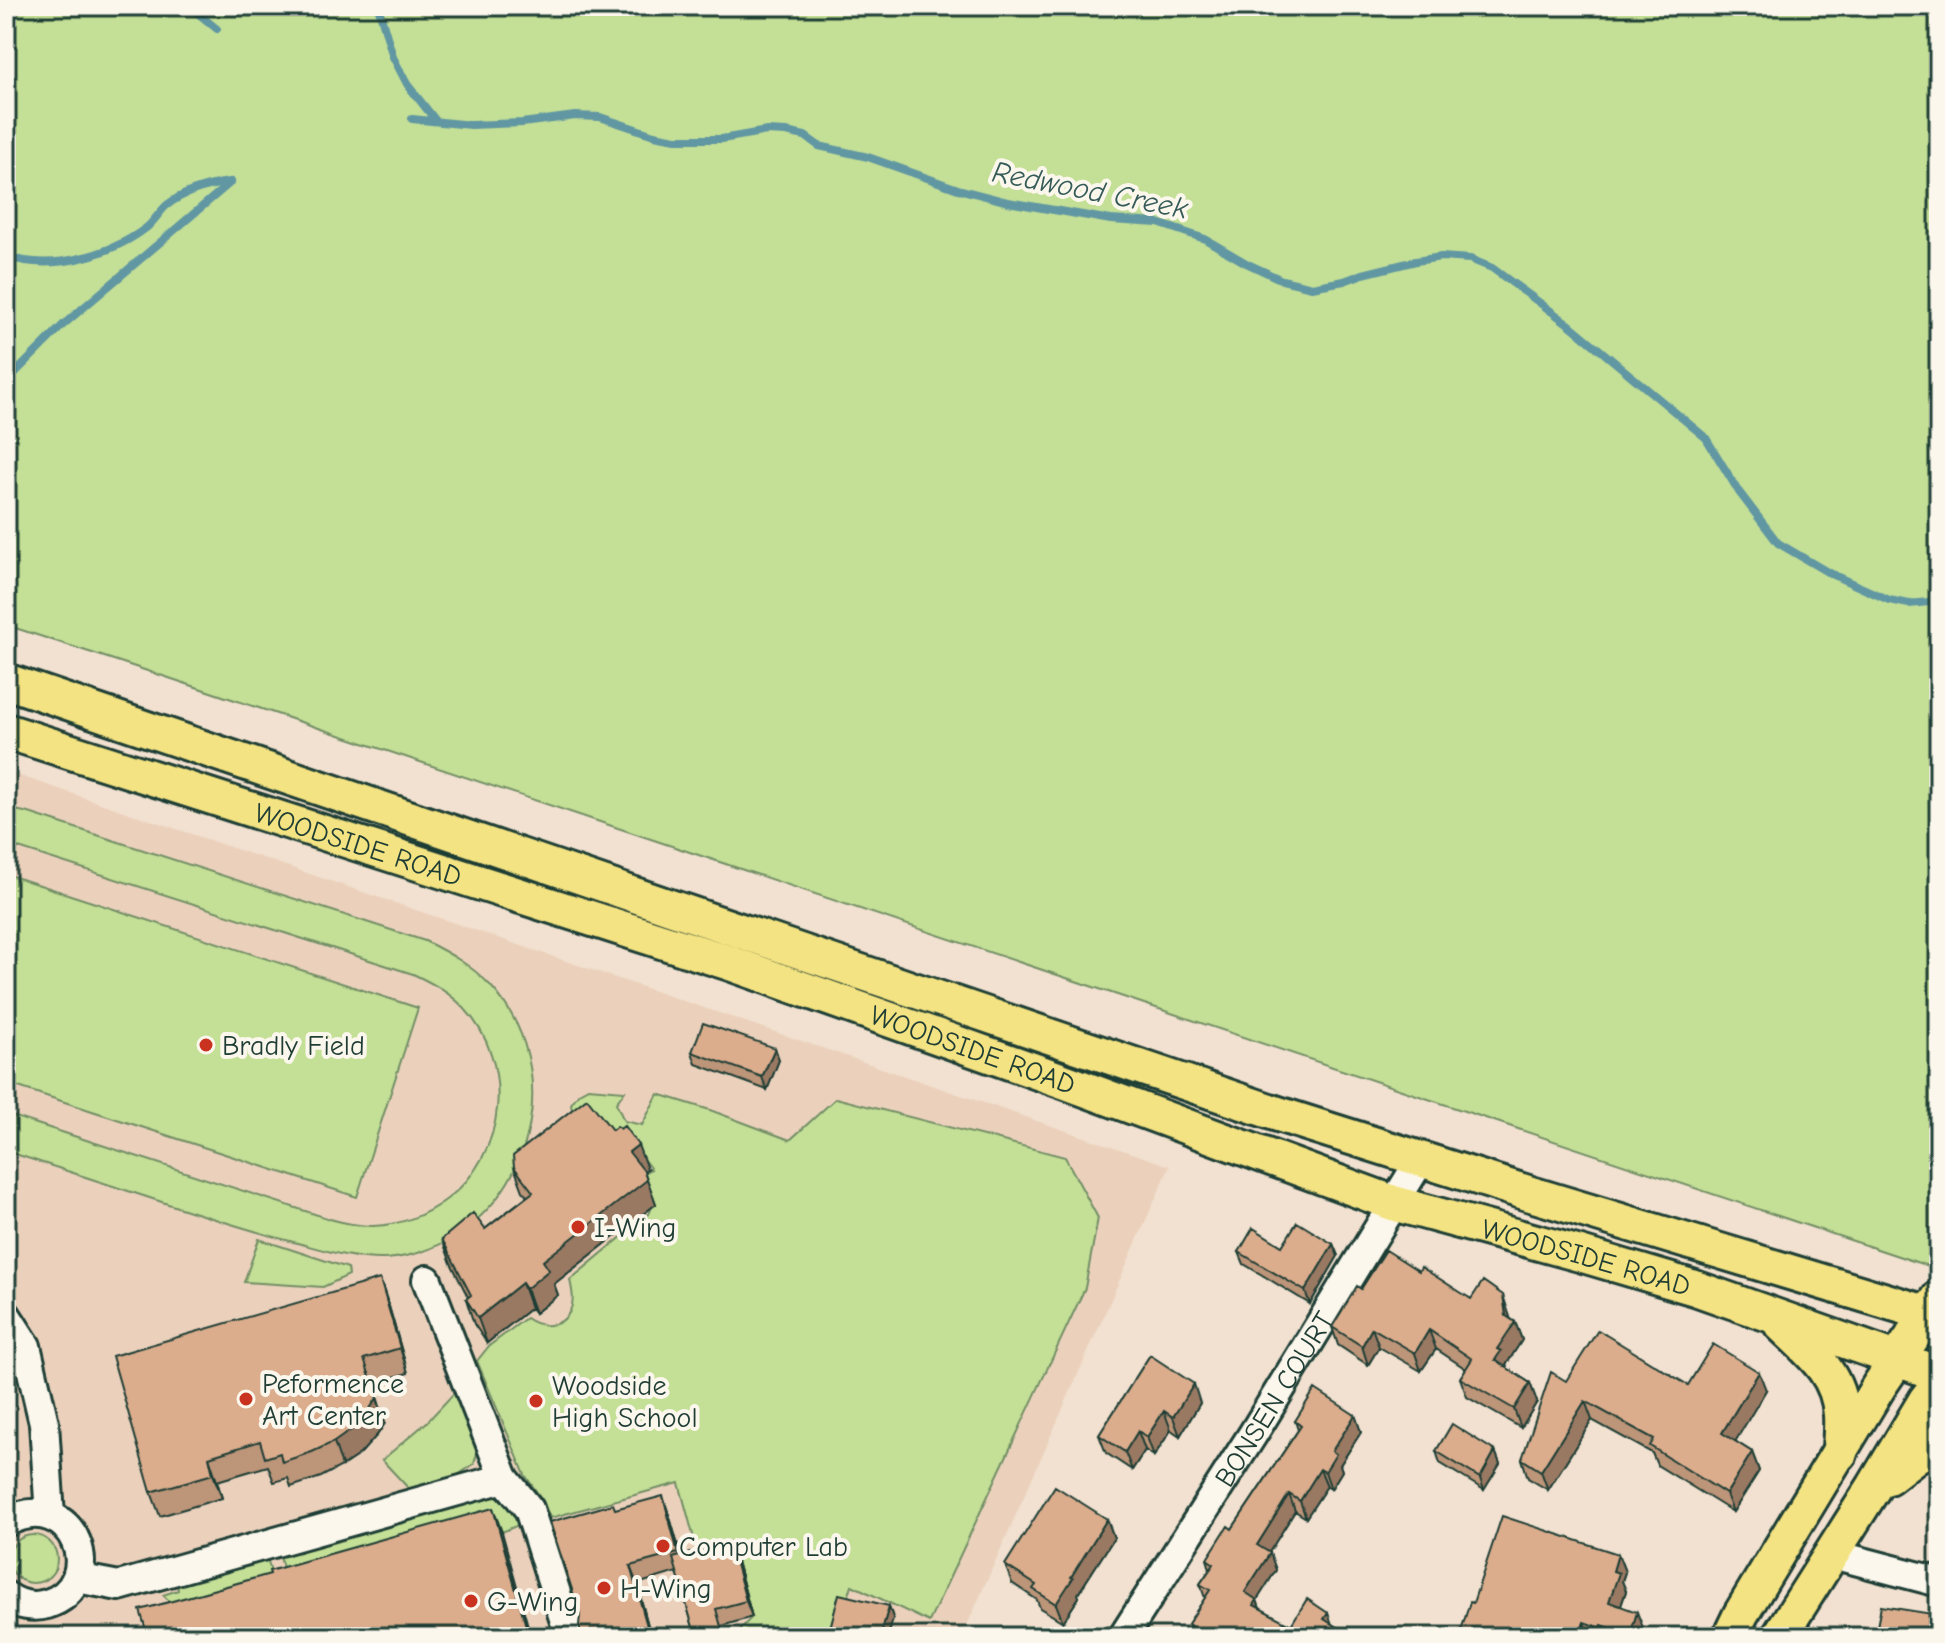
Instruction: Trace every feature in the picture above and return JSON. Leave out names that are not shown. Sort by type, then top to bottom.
[{"type":"main road","name":"WOODSIDE ROAD","points":[[6,681],[1278,1114],[1935,1310]]},
{"type":"main road","name":"WOODSIDE ROAD","points":[[6,731],[727,962],[1393,1203],[1695,1288],[1939,1374]]},
{"type":"main road","points":[[1730,1637],[1879,1386],[1935,1310]]},
{"type":"main road","points":[[1773,1316],[1823,1366],[1835,1385],[1841,1414],[1839,1453]]},
{"type":"main road","points":[[1779,1637],[1939,1383]]},
{"type":"main road","points":[[1874,1487],[1939,1441]]},
{"type":"street","name":"BONSEN COURT","points":[[1123,1637],[1253,1434],[1421,1159]]},
{"type":"street","points":[[427,1280],[504,1478],[529,1509],[570,1637]]},
{"type":"street","points":[[6,1315],[26,1346],[44,1423],[50,1516]]},
{"type":"street","points":[[77,1578],[119,1586],[504,1478]]},
{"type":"street","points":[[6,1522],[20,1515],[35,1513],[50,1516],[64,1523],[79,1548],[77,1578],[68,1591],[57,1600],[43,1605],[13,1605]]},
{"type":"street","points":[[1832,1554],[1939,1582]]},
{"type":"shaded area","name":"Woodside High School","points":[[6,771],[1170,1166],[962,1637],[6,1637]]},
{"type":"green space","points":[[6,6],[1939,6],[1939,1255],[1931,1267],[6,625]]},
{"type":"green space","points":[[6,808],[425,941],[475,971],[511,1013],[525,1044],[531,1077],[532,1110],[525,1143],[512,1175],[493,1203],[468,1227],[440,1245],[396,1258],[361,1258],[243,1228],[6,1151],[6,1114],[330,1219],[356,1225],[383,1225],[430,1210],[467,1180],[482,1158],[492,1133],[497,1107],[497,1081],[491,1055],[480,1030],[464,1008],[440,988],[413,974],[6,844]]},
{"type":"green space","name":"Bradly Field","points":[[6,874],[418,1008],[357,1197],[6,1083]]},
{"type":"green space","points":[[588,1088],[625,1091],[616,1103],[624,1121],[642,1125],[658,1094],[790,1140],[836,1098],[1065,1157],[1098,1218],[1085,1288],[929,1622],[852,1585],[836,1637],[733,1637],[752,1617],[736,1558],[702,1568],[679,1483],[550,1518],[543,1501],[525,1475],[477,1361],[489,1346],[526,1318],[550,1325],[566,1317],[573,1296],[570,1280],[649,1214],[652,1208],[651,1193],[640,1174],[651,1169],[632,1145],[573,1116],[571,1104],[579,1093]]},
{"type":"green space","points":[[259,1239],[348,1268],[349,1275],[323,1287],[244,1282]]},
{"type":"green space","points":[[454,1393],[464,1400],[480,1443],[474,1464],[455,1477],[411,1491],[382,1460],[427,1422]]},
{"type":"green space","points":[[496,1497],[511,1505],[523,1523],[502,1532],[290,1592],[279,1554],[478,1498]]},
{"type":"green space","points":[[33,1535],[50,1542],[57,1559],[50,1576],[33,1583],[16,1576],[9,1559],[16,1542]]},
{"type":"green space","points":[[267,1558],[279,1599],[191,1623],[163,1595],[178,1590],[177,1584]]},
{"type":"building","points":[[703,1023],[775,1048],[762,1077],[692,1052]]},
{"type":"building","name":"I-Wing","points":[[587,1098],[612,1130],[624,1126],[638,1145],[629,1152],[647,1180],[543,1261],[549,1270],[526,1289],[522,1283],[478,1318],[466,1299],[471,1295],[442,1239],[473,1213],[485,1229],[533,1192],[514,1167],[513,1156]]},
{"type":"building","points":[[1297,1222],[1333,1244],[1305,1291],[1239,1252],[1253,1228],[1282,1246]]},
{"type":"building","points":[[1386,1250],[1419,1271],[1421,1267],[1471,1299],[1483,1281],[1503,1295],[1506,1316],[1515,1322],[1497,1349],[1501,1351],[1495,1360],[1530,1383],[1514,1409],[1460,1378],[1472,1359],[1429,1330],[1415,1353],[1372,1328],[1362,1346],[1332,1327],[1357,1286],[1361,1289]]},
{"type":"building","name":"Peformence Art Center","points":[[380,1279],[400,1348],[364,1359],[377,1398],[351,1430],[334,1442],[282,1462],[280,1453],[265,1458],[260,1441],[209,1457],[213,1474],[151,1492],[112,1356]]},
{"type":"building","points":[[1598,1330],[1688,1385],[1713,1344],[1759,1372],[1722,1433],[1752,1452],[1726,1494],[1650,1446],[1654,1439],[1585,1401],[1541,1471],[1522,1459],[1551,1372],[1566,1381]]},
{"type":"building","points":[[1150,1355],[1194,1384],[1173,1417],[1164,1411],[1147,1437],[1138,1431],[1125,1452],[1099,1435]]},
{"type":"building","points":[[1315,1389],[1355,1415],[1332,1451],[1336,1454],[1325,1472],[1320,1469],[1300,1501],[1289,1494],[1257,1545],[1270,1553],[1245,1592],[1257,1600],[1254,1605],[1291,1625],[1307,1599],[1328,1613],[1324,1619],[1338,1628],[1333,1637],[1263,1637],[1252,1630],[1248,1637],[1207,1637],[1188,1624],[1210,1590],[1200,1584],[1214,1564],[1207,1559],[1228,1526],[1232,1529],[1301,1426],[1295,1421]]},
{"type":"building","points":[[1452,1424],[1495,1451],[1480,1478],[1436,1451]]},
{"type":"building","points":[[1055,1486],[1107,1519],[1056,1604],[1033,1589],[1036,1585],[1005,1565]]},
{"type":"building","name":"H-Wing","points":[[663,1496],[678,1553],[630,1566],[649,1633],[634,1637],[582,1637],[580,1614],[550,1522],[613,1504],[615,1509]]},
{"type":"building","points":[[493,1508],[529,1637],[148,1637],[140,1610]]},
{"type":"building","points":[[1502,1516],[1618,1554],[1613,1571],[1619,1573],[1609,1602],[1637,1612],[1630,1635],[1584,1622],[1579,1637],[1459,1637]]},
{"type":"building","points":[[730,1542],[746,1601],[716,1609],[724,1637],[685,1637],[695,1634],[673,1558]]},
{"type":"building","points":[[839,1594],[889,1606],[880,1637],[849,1637],[829,1632]]},
{"type":"building","points":[[1881,1606],[1939,1615],[1939,1637],[1875,1637]]},
{"type":"waterway","points":[[189,6],[217,29]]},
{"type":"waterway","name":"Redwood Creek","points":[[378,6],[393,57],[407,84],[436,121]]},
{"type":"waterway","name":"Redwood Creek","points":[[412,119],[471,125],[522,123],[575,116],[600,117],[676,139],[722,139],[767,131],[786,132],[805,136],[819,146],[868,157],[958,189],[1008,202],[1111,220],[1158,223],[1205,239],[1282,280],[1312,287],[1416,261],[1441,257],[1470,259],[1492,268],[1570,325],[1706,438],[1739,492],[1778,543],[1829,573],[1889,600],[1909,604],[1939,601]]},
{"type":"waterway","name":"Redwood Creek","points":[[6,256],[23,261],[60,262],[97,253],[146,228],[167,205],[181,196],[230,182]]},
{"type":"waterway","points":[[6,382],[63,325],[231,182]]},
{"type":"place","name":"Bradly Field","points":[[206,1045]]},
{"type":"place","name":"I-Wing","points":[[578,1227]]},
{"type":"place","name":"Peformence Art Center","points":[[246,1399]]},
{"type":"place","name":"Woodside High School","points":[[536,1401]]},
{"type":"place","name":"Computer Lab","points":[[663,1546]]},
{"type":"place","name":"H-Wing","points":[[604,1588]]},
{"type":"place","name":"G-Wing","points":[[471,1601]]}]
